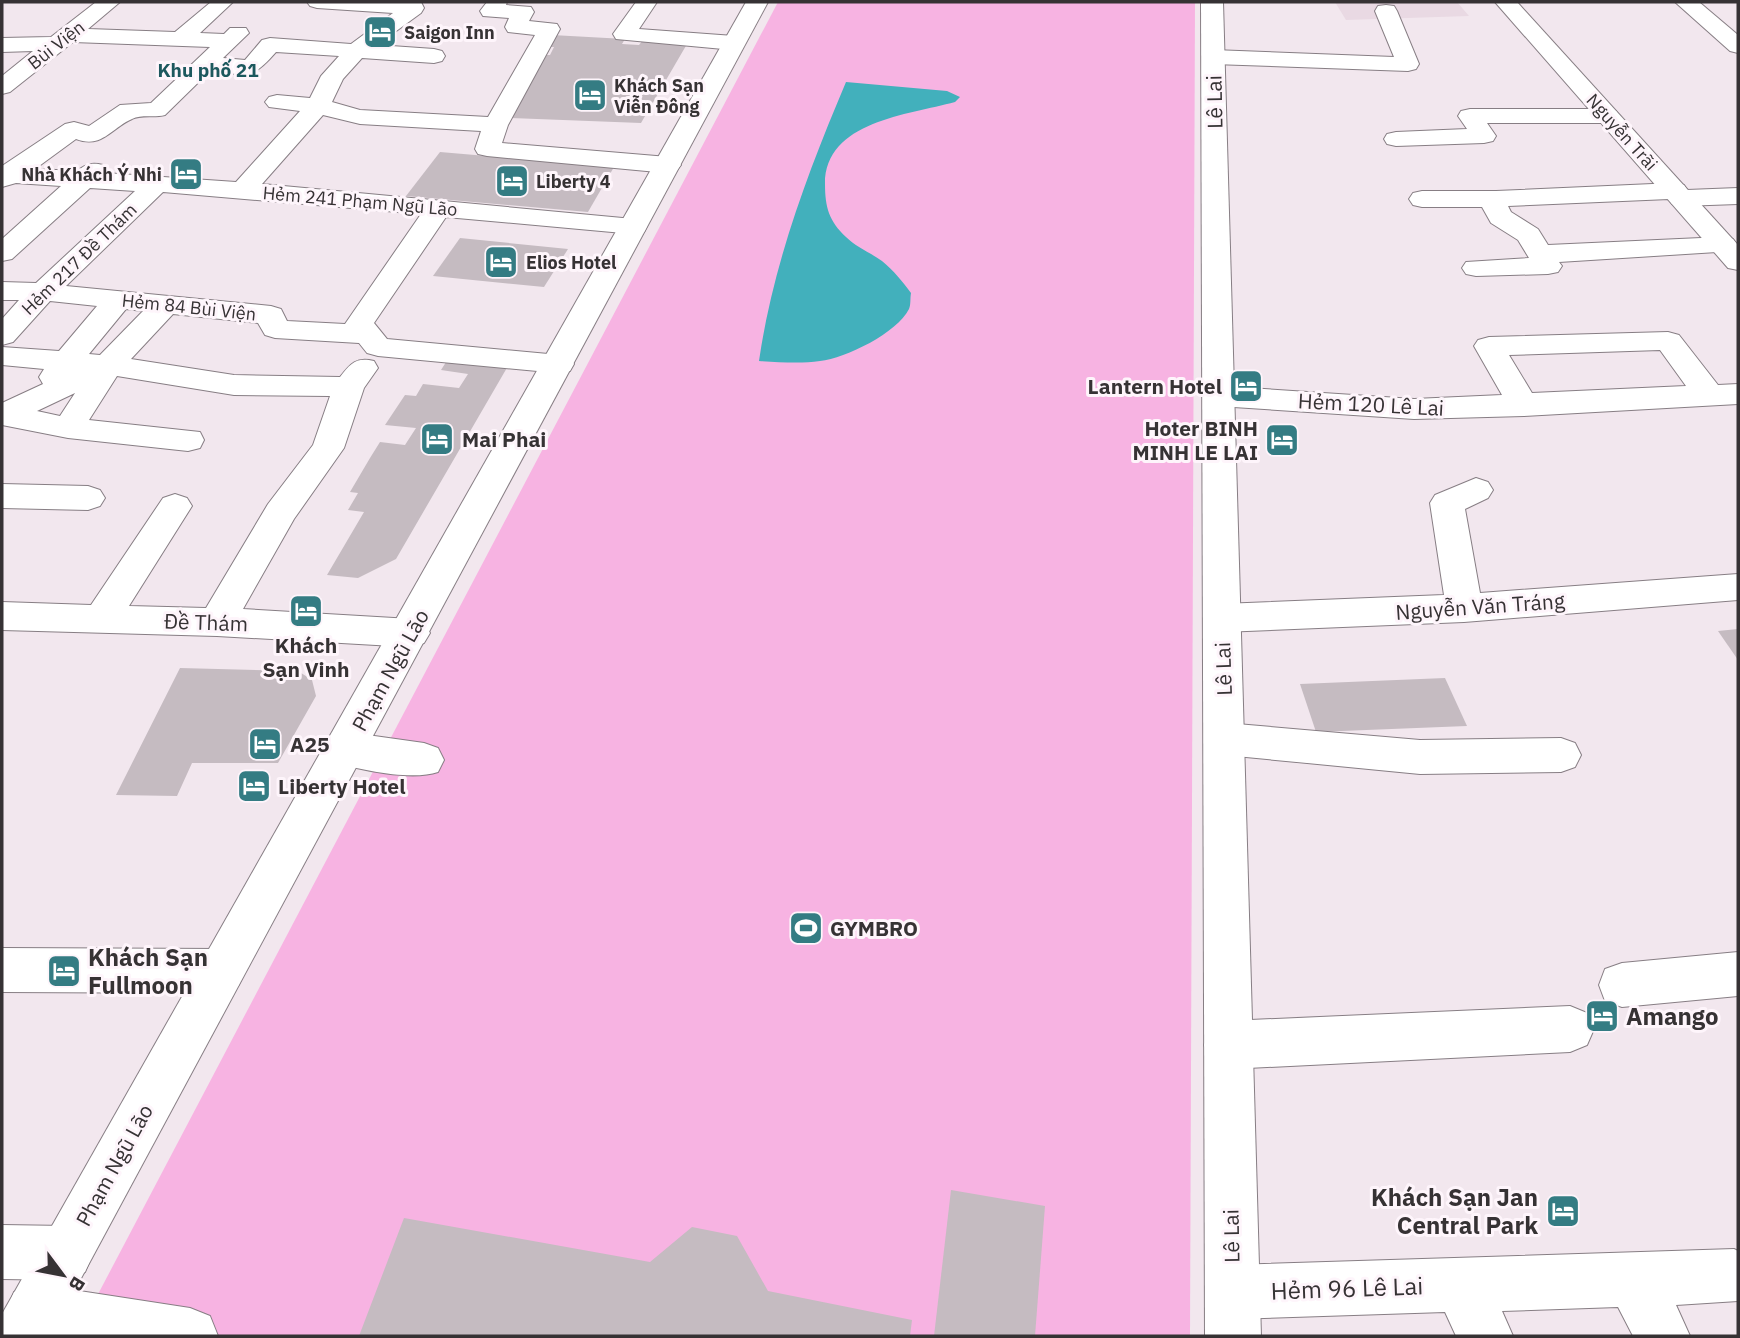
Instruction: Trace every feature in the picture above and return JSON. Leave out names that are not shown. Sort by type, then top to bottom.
[{"type":"main road","name":"Bùi Viện","points":[[2,87],[109,2]]},
{"type":"main road","points":[[181,39],[223,2]]},
{"type":"main road","points":[[317,2],[412,5]]},
{"type":"main road","points":[[497,2],[491,11],[523,12],[516,27],[549,29],[496,125],[487,149],[668,164]]},
{"type":"main road","points":[[646,2],[624,34],[734,43]]},
{"type":"main road","name":"Phạm Ngũ Lão","points":[[27,1324],[411,633],[757,2]]},
{"type":"main road","name":"Lê Lai","points":[[1212,2],[1233,1314]]},
{"type":"main road","name":"Nguyễn Trãi","points":[[1506,2],[1731,253]]},
{"type":"main road","points":[[1686,2],[1738,46]]},
{"type":"main road","points":[[243,190],[318,106],[332,76],[356,51],[412,5]]},
{"type":"main road","points":[[1213,57],[1408,64],[1386,11]]},
{"type":"main road","points":[[2,45],[62,39],[234,37],[157,110],[128,110],[91,136]]},
{"type":"main road","points":[[230,89],[270,45],[434,56]]},
{"type":"main road","points":[[204,64],[251,67]]},
{"type":"main road","points":[[277,102],[318,106],[360,117],[496,125]]},
{"type":"main road","points":[[1396,139],[1484,136],[1470,116],[1607,116]]},
{"type":"main road","points":[[2,253],[127,138],[91,136],[74,129],[5,177]]},
{"type":"main road","name":"Hẻm 241 Phạm Ngũ Lão","points":[[5,177],[85,178],[158,183],[634,226]]},
{"type":"main road","name":"Hẻm 217 Ðề Thám","points":[[2,336],[43,292],[158,183]]},
{"type":"main road","points":[[1422,199],[1738,196]]},
{"type":"main road","points":[[1476,268],[1548,266],[1536,244],[1500,217],[1494,205],[1496,199]]},
{"type":"main road","points":[[439,208],[359,323],[372,340],[559,364]]},
{"type":"main road","points":[[1536,244],[1731,253]]},
{"type":"main road","name":"Hẻm 84 Bùi Viện","points":[[2,291],[43,292],[271,315],[275,329],[372,340]]},
{"type":"main road","points":[[35,400],[118,300]]},
{"type":"main road","points":[[68,428],[108,365],[165,305]]},
{"type":"main road","points":[[217,622],[279,512],[328,448],[349,387],[372,340]]},
{"type":"main road","points":[[1524,406],[1489,346],[1668,341],[1723,395]]},
{"type":"main road","points":[[2,356],[108,365],[234,385],[349,387]]},
{"type":"main road","points":[[2,414],[108,365]]},
{"type":"main road","name":"Hẻm 120 Lê Lai","points":[[1218,396],[1414,409],[1723,395]]},
{"type":"main road","points":[[2,414],[68,428],[188,440]]},
{"type":"main road","points":[[1464,608],[1447,503],[1476,490]]},
{"type":"main road","points":[[2,496],[88,498]]},
{"type":"main road","points":[[101,619],[175,506]]},
{"type":"main road","name":"Nguyễn Văn Tráng","points":[[1222,618],[1464,608],[1738,587]]},
{"type":"main road","name":"Ðề Thám","points":[[2,615],[217,622],[411,633]]},
{"type":"main road","points":[[1225,739],[1420,757],[1561,755]]},
{"type":"main road","points":[[346,748],[424,760]]},
{"type":"main road","points":[[2,970],[222,971]]},
{"type":"main road","points":[[1622,985],[1738,974]]},
{"type":"main road","points":[[1228,1045],[1570,1030]]},
{"type":"main road","points":[[2,1252],[66,1253]]},
{"type":"main road","name":"Hẻm 96 Lê Lai","points":[[1233,1314],[1461,1284],[1734,1276]]},
{"type":"main road","points":[[1633,1278],[1662,1336]]},
{"type":"main road","points":[[1461,1284],[1485,1336]]},
{"type":"main road","points":[[27,1324],[190,1336]]},
{"type":"shaded area","points":[[778,2],[1195,2],[1190,1336],[76,1336]]},
{"type":"shaded area","points":[[1335,2],[1457,2],[1469,16],[1346,20]]},
{"type":"water","points":[[846,82],[947,91],[960,97],[955,102],[872,124],[839,146],[829,163],[825,192],[832,219],[850,241],[882,261],[898,276],[911,293],[910,307],[894,327],[870,343],[843,355],[812,362],[759,361],[783,254],[818,150]]},
{"type":"building","name":"Khách Sạn Viễn Đông","points":[[552,35],[625,39],[622,44],[639,45],[643,40],[687,44],[641,123],[511,118],[544,55],[550,55],[554,47],[547,47]]},
{"type":"building","name":"Liberty 4","points":[[440,152],[614,167],[588,212],[406,196]]},
{"type":"building","name":"Elios Hotel","points":[[460,238],[568,249],[544,287],[433,276]]},
{"type":"building","points":[[448,359],[508,366],[396,559],[358,578],[327,575],[364,512],[348,510],[358,493],[350,492],[370,458],[380,442],[405,445],[416,428],[385,425],[405,395],[416,396],[423,384],[459,388],[468,374],[441,370]]},
{"type":"building","points":[[1738,629],[1738,660],[1718,631]]},
{"type":"building","points":[[180,668],[298,671],[312,680],[316,696],[278,763],[192,763],[177,796],[116,795]]},
{"type":"building","points":[[1445,678],[1467,726],[1316,732],[1300,684]]},
{"type":"building","points":[[951,1190],[1045,1206],[1035,1336],[934,1336]]},
{"type":"building","points":[[404,1218],[650,1262],[692,1227],[737,1236],[768,1291],[912,1320],[910,1336],[359,1336]]},
{"type":"place","name":"Saigon Inn","points":[[380,32]]},
{"type":"place","name":"Khách Sạn Viễn Đông","points":[[590,95]]},
{"type":"place","name":"Nhà Khách Ý Nhi","points":[[186,174]]},
{"type":"place","name":"Liberty 4","points":[[512,181]]},
{"type":"place","name":"Elios Hotel","points":[[501,262]]},
{"type":"place","name":"Lantern Hotel","points":[[1246,386]]},
{"type":"place","name":"Mai Phai","points":[[437,439]]},
{"type":"place","name":"Hoter BINH MINH LE LAI","points":[[1282,440]]},
{"type":"place","name":"Khách Sạn Vinh","points":[[306,611]]},
{"type":"place","name":"A25","points":[[265,744]]},
{"type":"place","name":"Liberty Hotel","points":[[254,786]]},
{"type":"place","name":"GYMBRO","points":[[806,928]]},
{"type":"place","name":"Khách Sạn Fullmoon","points":[[64,971]]},
{"type":"place","name":"Amango","points":[[1602,1016]]},
{"type":"place","name":"Khách Sạn Jan Central Park","points":[[1563,1211]]},
{"type":"district","name":"Khu phố 21","points":[[208,70]]}]
